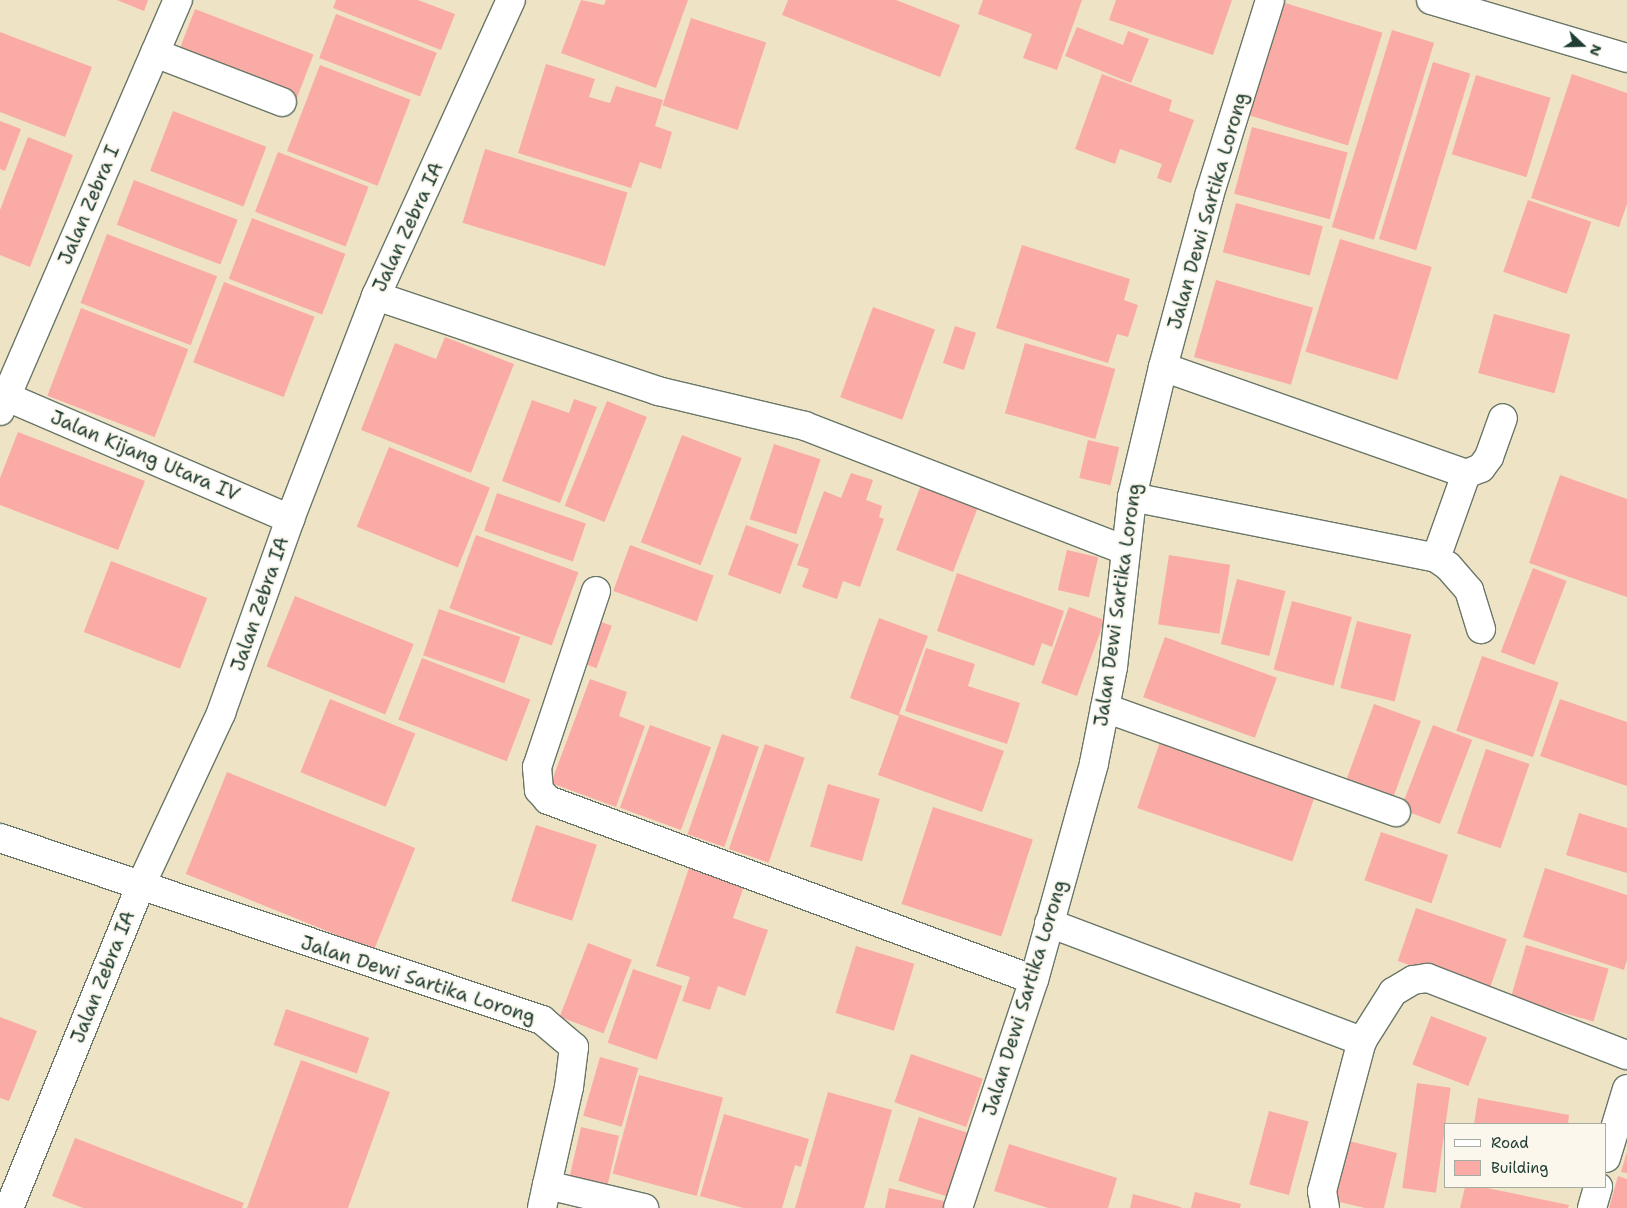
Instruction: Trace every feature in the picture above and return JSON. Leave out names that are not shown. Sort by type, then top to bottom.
[{"type":"street","name":"Jalan Zebra I","points":[[2,400],[178,0]]},
{"type":"street","name":"Jalan Zebra IA","points":[[9,1208],[140,887],[222,713],[290,519],[376,296],[511,0]]},
{"type":"street","name":"Jalan Dewi Sartika Lorong","points":[[958,1208],[1034,980],[1094,763],[1113,667],[1132,496],[1163,367],[1209,196],[1270,0]]},
{"type":"street","points":[[1431,0],[1627,58]]},
{"type":"street","points":[[155,53],[282,102]]},
{"type":"street","points":[[376,296],[658,392],[805,426],[1125,550]]},
{"type":"street","points":[[1163,367],[1466,474],[1481,468],[1490,457],[1503,418]]},
{"type":"street","name":"Jalan Kijang Utara IV","points":[[2,400],[290,519]]},
{"type":"street","points":[[1436,558],[1466,474]]},
{"type":"street","points":[[1132,496],[1436,558],[1448,566],[1469,590],[1481,629]]},
{"type":"street","points":[[596,591],[538,767],[539,790],[548,800],[1034,980]]},
{"type":"street","points":[[1105,708],[1396,812]]},
{"type":"street","points":[[0,838],[140,887]]},
{"type":"street","name":"Jalan Dewi Sartika Lorong","points":[[140,887],[542,1020],[574,1047],[569,1087],[544,1196],[644,1208]]},
{"type":"street","points":[[1049,922],[1362,1041]]},
{"type":"street","points":[[1325,1208],[1322,1191],[1362,1041],[1392,992],[1413,980],[1428,978],[1627,1055]]},
{"type":"street","points":[[1607,1155],[1627,1089]]},
{"type":"street","points":[[1592,1208],[1598,1188]]},
{"type":"building","points":[[117,0],[148,0],[144,11]]},
{"type":"building","points":[[336,0],[418,0],[455,14],[441,50],[333,8]]},
{"type":"building","points":[[581,0],[604,5],[606,0],[688,0],[656,88],[561,53]]},
{"type":"building","points":[[788,0],[896,0],[960,25],[940,77],[782,15]]},
{"type":"building","points":[[983,0],[1082,0],[1057,70],[1023,58],[1032,34],[978,14]]},
{"type":"building","points":[[1116,0],[1232,0],[1213,55],[1109,20]]},
{"type":"building","points":[[1282,2],[1382,33],[1348,146],[1248,115]]},
{"type":"building","points":[[195,9],[314,55],[296,100],[177,55]]},
{"type":"building","points":[[336,14],[437,53],[420,97],[319,58]]},
{"type":"building","points":[[691,18],[766,42],[738,130],[663,105]]},
{"type":"building","points":[[1077,27],[1123,45],[1128,31],[1149,39],[1131,83],[1065,56]]},
{"type":"building","points":[[1392,30],[1434,43],[1374,240],[1332,227]]},
{"type":"building","points":[[0,32],[92,67],[65,137],[0,112]]},
{"type":"building","points":[[1433,62],[1470,73],[1416,250],[1379,239]]},
{"type":"building","points":[[546,64],[595,79],[589,97],[610,103],[616,86],[663,100],[655,126],[672,132],[661,169],[640,162],[631,188],[518,153]]},
{"type":"building","points":[[320,65],[411,100],[378,186],[287,151]]},
{"type":"building","points":[[1102,74],[1172,100],[1169,111],[1194,120],[1171,183],[1157,178],[1162,164],[1120,149],[1115,164],[1075,149]]},
{"type":"building","points":[[1572,74],[1627,93],[1627,204],[1619,227],[1531,198]]},
{"type":"building","points":[[1476,75],[1551,98],[1526,177],[1452,154]]},
{"type":"building","points":[[173,111],[266,147],[243,207],[150,171]]},
{"type":"building","points":[[0,121],[21,129],[5,171],[0,169]]},
{"type":"building","points":[[1252,127],[1348,153],[1330,219],[1234,194]]},
{"type":"building","points":[[28,137],[73,155],[30,267],[0,255],[0,210]]},
{"type":"building","points":[[485,149],[627,193],[605,266],[462,223]]},
{"type":"building","points":[[278,152],[369,187],[346,247],[255,212]]},
{"type":"building","points":[[134,180],[238,220],[220,265],[117,225]]},
{"type":"building","points":[[1528,200],[1591,222],[1567,294],[1503,272]]},
{"type":"building","points":[[1236,203],[1323,226],[1310,276],[1223,252]]},
{"type":"building","points":[[252,218],[345,254],[322,315],[229,279]]},
{"type":"building","points":[[107,234],[217,276],[191,345],[80,303]]},
{"type":"building","points":[[1340,239],[1432,267],[1397,380],[1306,352]]},
{"type":"building","points":[[1022,245],[1130,279],[1124,300],[1138,305],[1128,337],[1117,334],[1108,363],[996,328]]},
{"type":"building","points":[[1216,280],[1313,308],[1291,385],[1194,357]]},
{"type":"building","points":[[224,282],[315,317],[284,397],[193,362]]},
{"type":"building","points":[[873,307],[935,330],[902,420],[840,397]]},
{"type":"building","points":[[81,308],[188,349],[155,437],[47,396]]},
{"type":"building","points":[[1494,314],[1570,334],[1555,393],[1478,373]]},
{"type":"building","points":[[955,326],[976,333],[964,370],[943,363]]},
{"type":"building","points":[[445,337],[514,364],[471,473],[361,430],[395,343],[436,359]]},
{"type":"building","points":[[1025,343],[1115,369],[1095,439],[1005,413]]},
{"type":"building","points":[[574,399],[597,407],[560,503],[502,481],[532,400],[569,413]]},
{"type":"building","points":[[607,401],[647,417],[605,522],[565,506]]},
{"type":"building","points":[[18,432],[145,481],[118,550],[0,505],[0,478]]},
{"type":"building","points":[[682,435],[742,458],[701,565],[641,542]]},
{"type":"building","points":[[1088,440],[1119,447],[1110,485],[1079,478]]},
{"type":"building","points":[[774,444],[821,459],[796,534],[750,519]]},
{"type":"building","points":[[389,447],[490,488],[458,568],[357,527]]},
{"type":"building","points":[[851,473],[873,480],[866,500],[882,506],[879,517],[884,519],[860,587],[843,581],[837,599],[802,587],[809,569],[797,565],[824,491],[841,498]]},
{"type":"building","points":[[1560,475],[1627,499],[1627,597],[1529,563]]},
{"type":"building","points":[[923,480],[980,502],[953,572],[896,550]]},
{"type":"building","points":[[497,493],[586,524],[573,561],[484,531]]},
{"type":"building","points":[[746,525],[799,544],[780,594],[728,575]]},
{"type":"building","points":[[476,535],[578,572],[552,646],[449,608]]},
{"type":"building","points":[[630,545],[714,575],[697,621],[613,591]]},
{"type":"building","points":[[1067,550],[1098,557],[1089,597],[1058,590]]},
{"type":"building","points":[[1169,555],[1230,565],[1219,634],[1158,624]]},
{"type":"building","points":[[111,561],[207,598],[180,669],[84,632]]},
{"type":"building","points":[[1533,568],[1567,581],[1534,665],[1501,652]]},
{"type":"building","points":[[957,573],[1064,611],[1052,647],[1042,643],[1034,666],[937,631]]},
{"type":"building","points":[[1237,579],[1286,591],[1269,656],[1221,644]]},
{"type":"building","points":[[295,596],[414,644],[385,714],[267,666]]},
{"type":"building","points":[[1292,601],[1352,617],[1334,686],[1274,670]]},
{"type":"building","points":[[1069,607],[1105,620],[1077,696],[1041,683]]},
{"type":"building","points":[[439,609],[520,637],[504,683],[423,655]]},
{"type":"building","points":[[879,618],[928,636],[899,714],[1004,751],[982,812],[878,775],[899,716],[850,698]]},
{"type":"building","points":[[593,619],[612,626],[596,668],[578,661]]},
{"type":"building","points":[[1357,621],[1411,635],[1395,701],[1340,688]]},
{"type":"building","points":[[1165,637],[1277,678],[1255,738],[1143,697]]},
{"type":"building","points":[[926,648],[975,664],[968,686],[1020,703],[1007,744],[905,711]]},
{"type":"building","points":[[1482,656],[1559,682],[1533,757],[1456,731]]},
{"type":"building","points":[[422,658],[530,700],[507,761],[398,720]]},
{"type":"building","points":[[590,679],[627,692],[619,716],[645,726],[616,807],[551,783]]},
{"type":"building","points":[[330,699],[415,733],[386,807],[300,772]]},
{"type":"building","points":[[1560,699],[1627,722],[1627,786],[1540,756]]},
{"type":"building","points":[[1374,704],[1421,721],[1393,798],[1346,781]]},
{"type":"building","points":[[650,725],[711,747],[681,830],[620,808]]},
{"type":"building","points":[[1433,725],[1472,740],[1440,824],[1401,809]]},
{"type":"building","points":[[722,734],[759,747],[724,847],[687,834]]},
{"type":"building","points":[[1161,739],[1316,792],[1292,861],[1137,808]]},
{"type":"building","points":[[765,744],[805,758],[769,863],[729,849]]},
{"type":"building","points":[[1486,749],[1529,764],[1501,848],[1457,833]]},
{"type":"building","points":[[227,772],[415,848],[374,950],[186,874]]},
{"type":"building","points":[[828,784],[880,799],[862,861],[810,846]]},
{"type":"building","points":[[933,807],[1033,839],[1001,936],[901,904]]},
{"type":"building","points":[[1579,813],[1627,828],[1627,873],[1566,855]]},
{"type":"building","points":[[536,825],[597,845],[572,921],[511,901]]},
{"type":"building","points":[[1381,832],[1448,855],[1432,903],[1364,880]]},
{"type":"building","points":[[689,868],[744,886],[733,918],[768,930],[745,996],[718,986],[710,1010],[682,1001],[690,977],[656,966]]},
{"type":"building","points":[[1545,868],[1627,895],[1627,960],[1624,970],[1523,937]]},
{"type":"building","points":[[1416,908],[1507,939],[1489,992],[1398,961]]},
{"type":"building","points":[[588,943],[632,960],[604,1034],[560,1017]]},
{"type":"building","points":[[1526,945],[1609,969],[1594,1022],[1511,998]]},
{"type":"building","points":[[856,946],[914,964],[894,1031],[836,1013]]},
{"type":"building","points":[[633,969],[682,986],[657,1060],[608,1043]]},
{"type":"building","points":[[286,1009],[369,1038],[357,1074],[274,1045]]},
{"type":"building","points":[[1431,1016],[1487,1038],[1468,1086],[1412,1065]]},
{"type":"building","points":[[0,1017],[37,1031],[9,1101],[0,1098]]},
{"type":"building","points":[[911,1054],[983,1079],[966,1127],[894,1102]]},
{"type":"building","points":[[600,1057],[638,1068],[622,1127],[583,1116]]},
{"type":"building","points":[[301,1060],[390,1092],[348,1208],[247,1208]]},
{"type":"building","points":[[639,1075],[723,1098],[697,1196],[613,1174]]},
{"type":"building","points":[[1417,1083],[1451,1088],[1446,1123],[1444,1123],[1436,1193],[1402,1188]]},
{"type":"building","points":[[828,1092],[892,1110],[864,1208],[795,1208]]},
{"type":"building","points":[[1478,1098],[1569,1115],[1568,1123],[1474,1123]]},
{"type":"building","points":[[1269,1111],[1309,1122],[1289,1195],[1249,1184]]},
{"type":"building","points":[[724,1114],[809,1139],[801,1167],[795,1165],[782,1208],[743,1208],[700,1196]]},
{"type":"building","points":[[919,1117],[968,1133],[948,1197],[898,1181]]},
{"type":"building","points":[[581,1127],[619,1136],[607,1187],[569,1179]]},
{"type":"building","points":[[75,1138],[244,1203],[242,1208],[83,1208],[52,1196]]},
{"type":"building","points":[[1349,1141],[1397,1153],[1384,1208],[1365,1208],[1335,1201]]},
{"type":"building","points":[[1009,1144],[1117,1178],[1108,1208],[1048,1208],[994,1191]]},
{"type":"building","points":[[1627,1152],[1627,1173],[1621,1172]]},
{"type":"building","points":[[1618,1176],[1627,1179],[1627,1208],[1609,1208]]},
{"type":"building","points":[[889,1188],[948,1202],[946,1208],[885,1208]]},
{"type":"building","points":[[1465,1188],[1487,1188],[1569,1205],[1568,1208],[1460,1208]]},
{"type":"building","points":[[1195,1192],[1241,1204],[1240,1208],[1191,1208]]},
{"type":"building","points":[[1133,1194],[1181,1207],[1181,1208],[1130,1208]]}]
